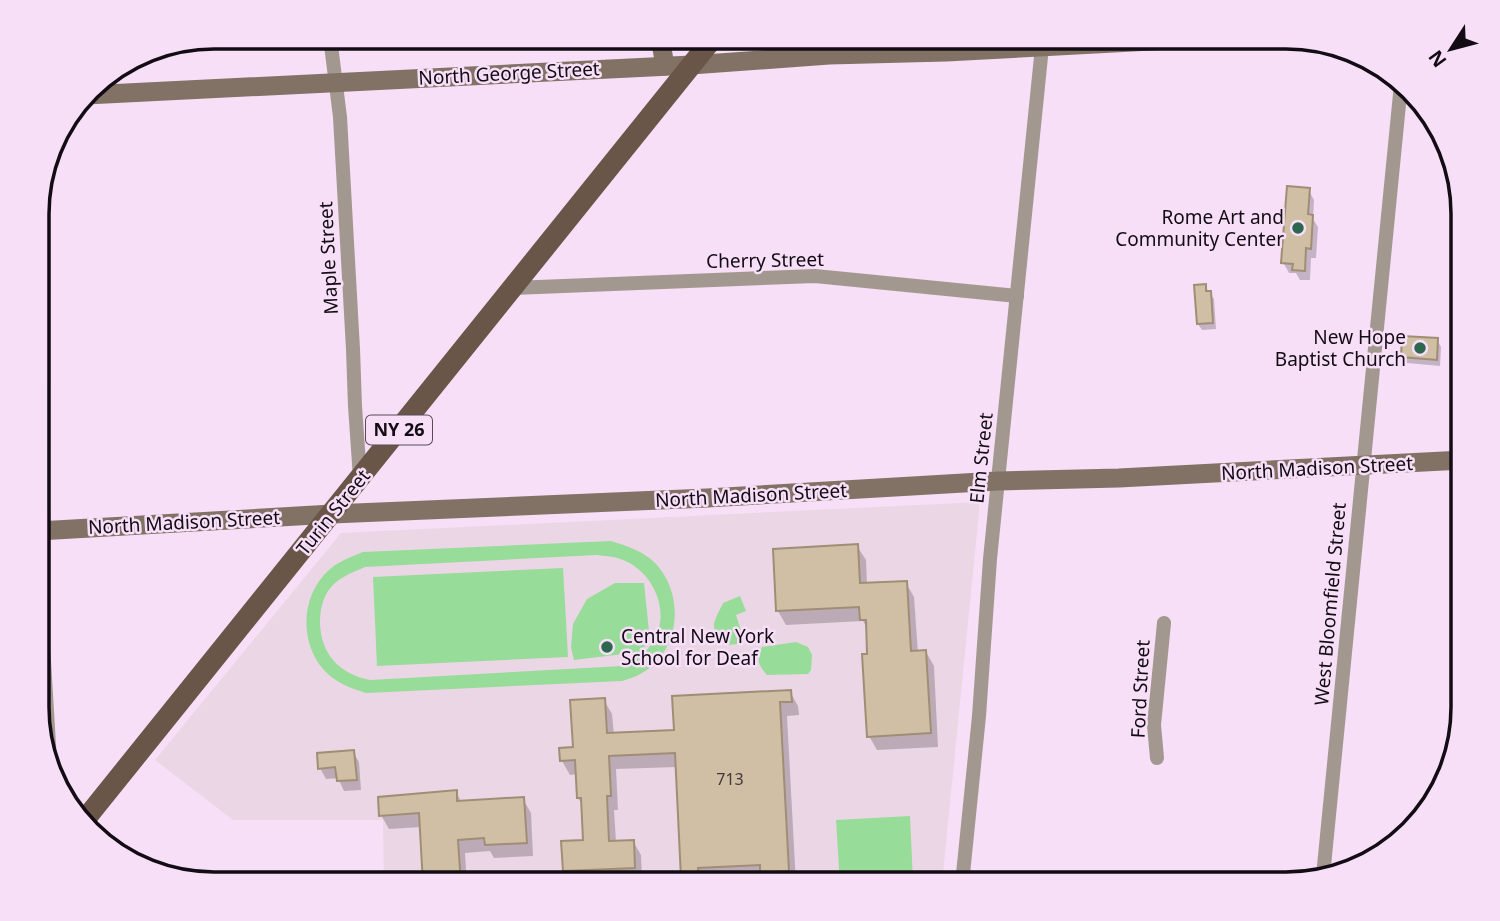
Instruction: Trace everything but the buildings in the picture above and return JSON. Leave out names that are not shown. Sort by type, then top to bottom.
[{"type":"main road","name":"Turin Street","points":[[89,815],[704,49]]},
{"type":"street","name":"Maple Street","points":[[332,49],[340,117],[360,478]]},
{"type":"street","points":[[662,49],[665,66]]},
{"type":"street","name":"North George Street","points":[[100,95],[975,49]]},
{"type":"street","name":"Elm Street","points":[[963,872],[979,716],[990,559],[1042,49]]},
{"type":"street","name":"West Bloomfield Street","points":[[1324,867],[1400,94]]},
{"type":"street","name":"Cherry Street","points":[[513,288],[815,276],[1017,296]]},
{"type":"street","name":"North Madison Street","points":[[49,530],[332,514],[693,499],[998,481],[1451,461]]},
{"type":"street","name":"Ford Street","points":[[1157,758],[1154,724],[1164,623]]},
{"type":"shaded area","name":"Central New York School for Deaf","points":[[980,502],[943,872],[384,872],[383,820],[233,820],[155,760],[341,533]]},
{"type":"green space","points":[[611,541],[645,555],[665,576],[674,606],[671,637],[665,651],[655,663],[640,674],[622,681],[366,693],[337,681],[323,669],[310,645],[306,618],[308,605],[320,580],[337,564],[363,552]],"holes":[[[599,555],[620,559],[641,571],[658,597],[661,618],[652,644],[640,657],[622,666],[370,680],[341,668],[328,654],[324,645],[320,619],[326,595],[340,579],[365,567]]]},
{"type":"green space","points":[[563,568],[568,657],[377,666],[373,577]]},
{"type":"green space","points":[[615,583],[644,583],[650,641],[640,652],[574,660],[571,647],[573,624],[587,599]]},
{"type":"green space","points":[[740,596],[746,611],[736,615],[744,640],[734,645],[724,644],[715,632],[715,620],[723,603]]},
{"type":"green space","points":[[796,642],[808,647],[812,655],[811,670],[808,674],[767,675],[759,662],[762,647]]},
{"type":"green space","points":[[910,816],[913,872],[839,872],[836,820]]},
{"type":"place","name":"Rome Art and Community Center","points":[[1298,228]]},
{"type":"place","name":"New Hope Baptist Church","points":[[1420,348]]},
{"type":"place","name":"Central New York School for Deaf","points":[[607,647]]}]
